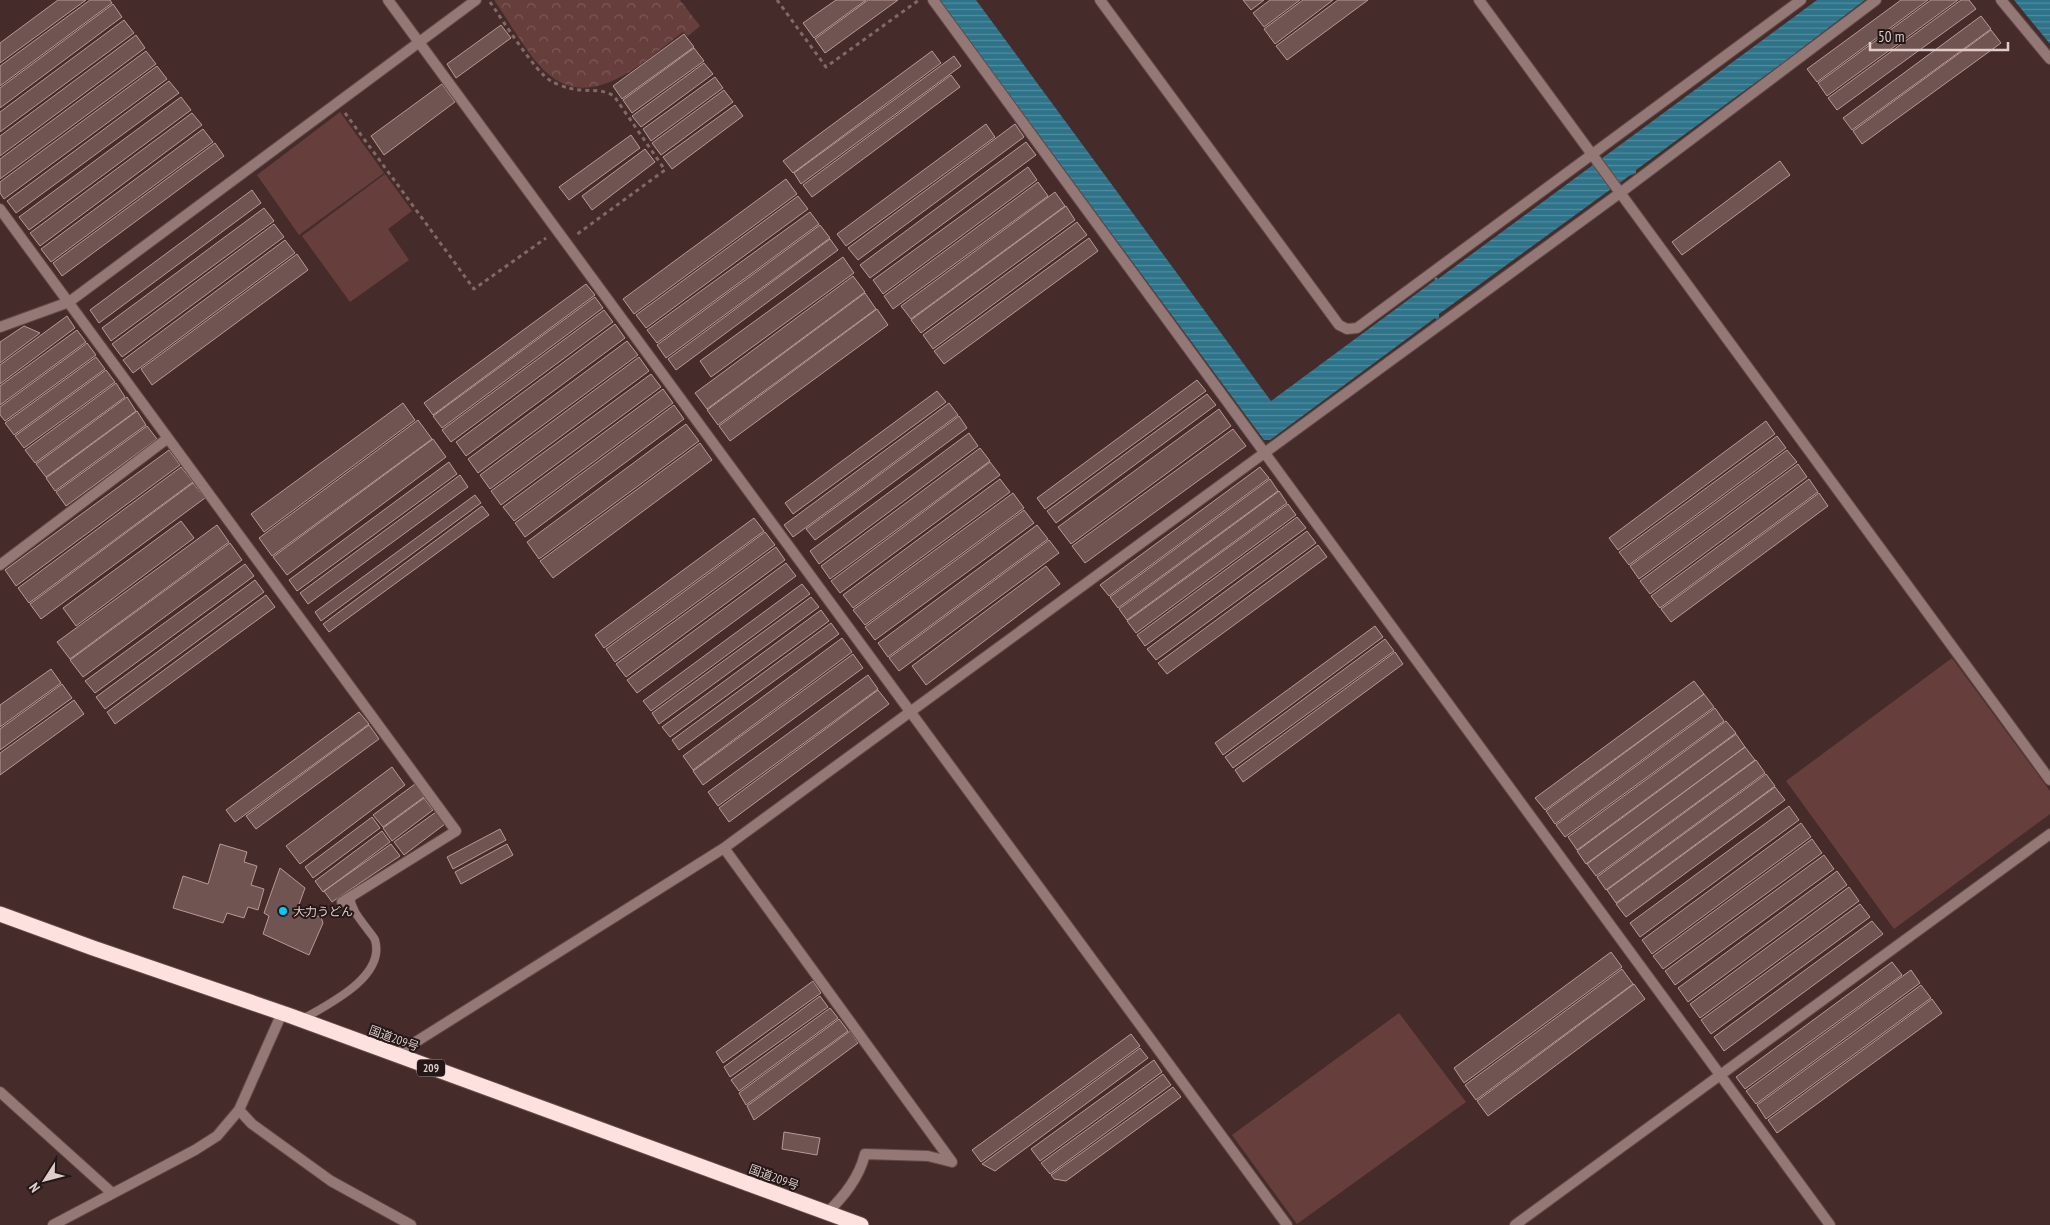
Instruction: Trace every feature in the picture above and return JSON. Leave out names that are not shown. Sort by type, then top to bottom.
[{"type":"highway","name":"国道209号","points":[[0,914],[282,1013],[861,1225]]},
{"type":"street","points":[[388,0],[1287,1225]]},
{"type":"street","points":[[0,327],[69,302],[476,0]]},
{"type":"street","points":[[933,0],[1830,1225]]},
{"type":"street","points":[[1100,0],[1340,325],[1347,330],[1357,328],[1801,0]]},
{"type":"street","points":[[1479,0],[2050,780]]},
{"type":"street","points":[[395,1055],[724,848],[1620,193],[1876,0]]},
{"type":"street","points":[[2001,0],[2049,56]]},
{"type":"street","points":[[0,209],[456,831],[346,899]]},
{"type":"street","points":[[0,564],[168,438]]},
{"type":"street","points":[[1515,1225],[2050,834]]},
{"type":"street","points":[[724,848],[952,1162],[928,1156],[865,1154],[857,1176],[842,1198],[827,1213]]},
{"type":"street","points":[[54,1225],[195,1150],[217,1136],[239,1110],[282,1013]]},
{"type":"street","points":[[0,1092],[112,1194]]},
{"type":"street","points":[[239,1110],[252,1124],[331,1182],[411,1225]]},
{"type":"lane","points":[[301,1020],[347,992],[373,967],[376,954],[375,939],[346,899]]},
{"type":"path","points":[[488,0],[538,69],[550,81],[583,91],[605,90],[614,96],[665,170],[566,243]]},
{"type":"path","points":[[777,0],[826,67],[919,0]]},
{"type":"path","points":[[337,102],[474,289],[557,230]]},
{"type":"green space","points":[[494,0],[680,0],[700,26],[688,36],[683,32],[633,70],[614,80],[595,86],[577,87],[558,81],[540,66]]},
{"type":"green space","points":[[340,112],[384,173],[299,235],[257,175]]},
{"type":"green space","points":[[385,174],[412,211],[388,229],[409,260],[350,302],[302,236]]},
{"type":"green space","points":[[1952,658],[2050,791],[2050,814],[1894,929],[1786,781]]},
{"type":"green space","points":[[1399,1013],[1466,1102],[1297,1224],[1232,1135]]},
{"type":"water","points":[[939,0],[976,0],[1271,401],[1435,280],[1434,278],[1438,279],[1817,0],[1865,0],[1782,65],[1636,170],[1636,173],[1629,176],[1439,314],[1437,320],[1435,318],[1270,440],[1264,440]]},
{"type":"water","points":[[2014,0],[2050,0],[2050,44]]},
{"type":"building","points":[[58,0],[86,0],[0,63],[0,43]]},
{"type":"building","points":[[90,0],[110,0],[112,3],[0,86],[0,66]]},
{"type":"building","points":[[836,0],[866,0],[814,38],[803,23]]},
{"type":"building","points":[[868,0],[898,0],[825,53],[815,39]]},
{"type":"building","points":[[1243,0],[1264,0],[1251,10]]},
{"type":"building","points":[[1270,0],[1300,0],[1264,27],[1253,13]]},
{"type":"building","points":[[1303,0],[1333,0],[1275,44],[1264,29]]},
{"type":"building","points":[[1338,0],[1368,0],[1287,60],[1276,46]]},
{"type":"building","points":[[1901,0],[1928,0],[1817,82],[1807,69]]},
{"type":"building","points":[[1931,0],[1958,0],[1827,96],[1818,83]]},
{"type":"building","points":[[1961,0],[1969,0],[1976,9],[1837,110],[1828,98]]},
{"type":"building","points":[[113,4],[122,17],[0,108],[0,88]]},
{"type":"building","points":[[1981,16],[1991,29],[1852,130],[1843,118]]},
{"type":"building","points":[[124,20],[134,33],[0,132],[0,112]]},
{"type":"building","points":[[501,25],[511,38],[456,78],[447,64]]},
{"type":"building","points":[[1991,30],[2001,43],[1862,144],[1853,131]]},
{"type":"building","points":[[684,34],[694,47],[622,99],[613,86]]},
{"type":"building","points":[[136,35],[145,48],[0,156],[0,136]]},
{"type":"building","points":[[694,48],[704,61],[632,113],[623,100]]},
{"type":"building","points":[[146,51],[156,64],[0,179],[0,159]]},
{"type":"building","points":[[932,51],[941,63],[793,173],[783,161]]},
{"type":"building","points":[[954,56],[961,66],[801,184],[794,173]]},
{"type":"building","points":[[704,63],[713,74],[641,127],[632,116]]},
{"type":"building","points":[[157,66],[167,79],[4,199],[0,193],[0,182]]},
{"type":"building","points":[[951,75],[960,87],[812,197],[803,185]]},
{"type":"building","points":[[715,77],[723,88],[651,141],[643,129]]},
{"type":"building","points":[[169,81],[179,93],[16,213],[7,201]]},
{"type":"building","points":[[442,84],[455,102],[384,155],[371,136]]},
{"type":"building","points":[[724,90],[733,102],[661,155],[652,143]]},
{"type":"building","points":[[181,97],[191,110],[29,230],[19,217]]},
{"type":"building","points":[[735,105],[743,116],[672,169],[663,157]]},
{"type":"building","points":[[192,113],[202,125],[40,246],[30,233]]},
{"type":"building","points":[[986,124],[995,137],[846,246],[837,234]]},
{"type":"building","points":[[1015,124],[1024,137],[858,260],[848,248]]},
{"type":"building","points":[[203,129],[213,142],[51,262],[41,249]]},
{"type":"building","points":[[631,135],[640,148],[569,200],[559,187]]},
{"type":"building","points":[[1026,142],[1036,155],[870,278],[860,265]]},
{"type":"building","points":[[215,143],[224,156],[62,276],[53,263]]},
{"type":"building","points":[[645,149],[655,162],[592,210],[582,196]]},
{"type":"building","points":[[1780,161],[1790,175],[1682,255],[1672,242]]},
{"type":"building","points":[[1028,167],[1037,180],[883,294],[873,280]]},
{"type":"building","points":[[786,179],[797,194],[634,314],[623,299]]},
{"type":"building","points":[[1038,182],[1048,196],[893,309],[884,296]]},
{"type":"building","points":[[252,190],[261,203],[99,323],[90,310]]},
{"type":"building","points":[[1055,192],[1065,206],[911,319],[901,306]]},
{"type":"building","points":[[798,196],[808,209],[646,328],[636,315]]},
{"type":"building","points":[[1066,206],[1075,220],[921,333],[911,320]]},
{"type":"building","points":[[264,208],[274,221],[111,341],[102,328]]},
{"type":"building","points":[[810,212],[819,224],[657,343],[647,330]]},
{"type":"building","points":[[1077,222],[1087,235],[933,349],[923,335]]},
{"type":"building","points":[[274,224],[284,237],[122,357],[112,344]]},
{"type":"building","points":[[820,225],[830,238],[666,358],[657,345]]},
{"type":"building","points":[[1089,238],[1098,251],[944,364],[934,351]]},
{"type":"building","points":[[830,239],[838,250],[676,370],[668,359]]},
{"type":"building","points":[[285,240],[295,253],[133,373],[123,360]]},
{"type":"building","points":[[297,254],[308,270],[152,385],[141,369]]},
{"type":"building","points":[[843,257],[854,273],[711,377],[700,361]]},
{"type":"building","points":[[853,276],[865,292],[707,409],[695,393]]},
{"type":"building","points":[[586,284],[595,295],[433,415],[424,403]]},
{"type":"building","points":[[865,293],[876,309],[718,425],[707,410]]},
{"type":"building","points":[[595,297],[603,308],[442,428],[433,416]]},
{"type":"building","points":[[877,309],[888,325],[730,441],[719,426]]},
{"type":"building","points":[[604,310],[613,322],[451,442],[442,430]]},
{"type":"building","points":[[67,316],[75,328],[0,384],[0,365]]},
{"type":"building","points":[[615,324],[625,338],[466,456],[456,442]]},
{"type":"building","points":[[24,326],[40,333],[0,363],[0,342]]},
{"type":"building","points":[[77,330],[86,342],[0,405],[0,386]]},
{"type":"building","points":[[627,341],[638,355],[478,473],[468,459]]},
{"type":"building","points":[[87,343],[96,355],[5,421],[0,415],[0,407]]},
{"type":"building","points":[[96,357],[105,369],[14,435],[5,423]]},
{"type":"building","points":[[639,357],[649,371],[490,489],[480,475]]},
{"type":"building","points":[[106,370],[115,382],[24,448],[15,436]]},
{"type":"building","points":[[651,374],[661,387],[501,505],[491,491]]},
{"type":"building","points":[[1197,380],[1206,391],[1045,509],[1037,498]]},
{"type":"building","points":[[116,383],[125,397],[35,463],[25,450]]},
{"type":"building","points":[[663,389],[673,403],[514,521],[503,507]]},
{"type":"building","points":[[937,391],[946,402],[793,514],[785,503]]},
{"type":"building","points":[[1207,394],[1216,405],[1056,523],[1047,511]]},
{"type":"building","points":[[127,397],[136,411],[46,477],[36,464]]},
{"type":"building","points":[[403,403],[415,420],[264,532],[251,514]]},
{"type":"building","points":[[949,403],[958,415],[793,537],[784,525]]},
{"type":"building","points":[[674,405],[684,419],[525,537],[515,523]]},
{"type":"building","points":[[1219,409],[1231,426],[1071,544],[1058,527]]},
{"type":"building","points":[[137,411],[146,425],[55,491],[46,478]]},
{"type":"building","points":[[959,416],[967,428],[815,540],[806,529]]},
{"type":"building","points":[[418,420],[432,439],[272,556],[259,538]]},
{"type":"building","points":[[1766,421],[1775,434],[1618,550],[1609,538]]},
{"type":"building","points":[[686,424],[699,441],[539,559],[527,542]]},
{"type":"building","points":[[147,426],[157,439],[66,506],[56,492]]},
{"type":"building","points":[[1233,429],[1246,446],[1085,563],[1072,546]]},
{"type":"building","points":[[969,433],[978,446],[819,564],[810,551]]},
{"type":"building","points":[[1777,436],[1786,448],[1629,565],[1619,552]]},
{"type":"building","points":[[433,439],[446,457],[287,575],[273,557]]},
{"type":"building","points":[[700,443],[712,460],[553,578],[540,561]]},
{"type":"building","points":[[980,448],[990,461],[830,579],[821,566]]},
{"type":"building","points":[[169,450],[180,465],[16,586],[5,570]]},
{"type":"building","points":[[1787,450],[1797,462],[1639,579],[1630,566]]},
{"type":"building","points":[[449,462],[457,474],[297,591],[289,580]]},
{"type":"building","points":[[990,462],[1000,475],[840,593],[831,581]]},
{"type":"building","points":[[1798,464],[1807,477],[1650,594],[1640,581]]},
{"type":"building","points":[[181,467],[193,482],[29,603],[18,588]]},
{"type":"building","points":[[1260,467],[1269,478],[1109,596],[1100,585]]},
{"type":"building","points":[[460,475],[468,487],[308,604],[300,593]]},
{"type":"building","points":[[1000,479],[1010,492],[853,608],[843,595]]},
{"type":"building","points":[[1270,479],[1278,491],[1118,608],[1110,597]]},
{"type":"building","points":[[1809,479],[1818,492],[1660,608],[1651,596]]},
{"type":"building","points":[[193,483],[205,498],[41,619],[30,604]]},
{"type":"building","points":[[1279,491],[1287,503],[1127,620],[1119,609]]},
{"type":"building","points":[[1013,493],[1024,508],[865,625],[853,610]]},
{"type":"building","points":[[1819,493],[1828,506],[1671,622],[1661,609]]},
{"type":"building","points":[[475,495],[481,503],[321,621],[315,612]]},
{"type":"building","points":[[1288,504],[1296,515],[1136,633],[1127,621]]},
{"type":"building","points":[[482,506],[489,515],[329,632],[323,624]]},
{"type":"building","points":[[1024,510],[1034,523],[875,640],[865,627]]},
{"type":"building","points":[[1297,517],[1306,528],[1145,646],[1137,635]]},
{"type":"building","points":[[754,518],[764,531],[604,648],[595,635]]},
{"type":"building","points":[[181,521],[194,538],[76,626],[63,608]]},
{"type":"building","points":[[217,525],[229,542],[70,659],[57,642]]},
{"type":"building","points":[[1037,525],[1048,539],[888,657],[878,643]]},
{"type":"building","points":[[1307,531],[1316,543],[1156,660],[1147,649]]},
{"type":"building","points":[[765,532],[775,545],[615,662],[606,649]]},
{"type":"building","points":[[1049,540],[1059,553],[899,671],[889,658]]},
{"type":"building","points":[[230,543],[242,560],[83,677],[70,660]]},
{"type":"building","points":[[1318,545],[1327,557],[1167,674],[1158,663]]},
{"type":"building","points":[[776,547],[785,560],[626,677],[616,664]]},
{"type":"building","points":[[786,563],[796,576],[637,693],[627,680]]},
{"type":"building","points":[[245,564],[254,576],[95,693],[85,681]]},
{"type":"building","points":[[1046,566],[1060,584],[926,685],[912,666]]},
{"type":"building","points":[[255,580],[264,592],[105,709],[96,697]]},
{"type":"building","points":[[802,584],[810,594],[651,711],[643,701]]},
{"type":"building","points":[[266,595],[275,607],[115,724],[107,712]]},
{"type":"building","points":[[811,597],[819,607],[659,724],[652,713]]},
{"type":"building","points":[[821,610],[829,621],[670,737],[662,727]]},
{"type":"building","points":[[831,623],[839,634],[679,750],[672,740]]},
{"type":"building","points":[[1375,626],[1383,637],[1223,755],[1215,743]]},
{"type":"building","points":[[842,638],[852,652],[693,770],[683,756]]},
{"type":"building","points":[[1385,639],[1394,651],[1233,768],[1225,757]]},
{"type":"building","points":[[1395,652],[1403,664],[1243,782],[1235,770]]},
{"type":"building","points":[[853,654],[863,668],[703,785],[693,771]]},
{"type":"building","points":[[51,669],[61,683],[0,727],[0,705]]},
{"type":"building","points":[[868,675],[878,689],[718,806],[708,792]]},
{"type":"building","points":[[1694,681],[1704,694],[1545,810],[1535,798]]},
{"type":"building","points":[[62,684],[72,698],[0,750],[0,729]]},
{"type":"building","points":[[878,690],[889,704],[729,822],[719,808]]},
{"type":"building","points":[[1704,694],[1714,707],[1555,824],[1546,811]]},
{"type":"building","points":[[74,700],[84,714],[0,775],[0,753]]},
{"type":"building","points":[[1715,708],[1724,721],[1565,837],[1556,825]]},
{"type":"building","points":[[359,712],[369,724],[235,822],[226,810]]},
{"type":"building","points":[[1726,721],[1736,733],[1577,850],[1568,837]]},
{"type":"building","points":[[369,725],[379,739],[256,829],[246,816]]},
{"type":"building","points":[[1736,734],[1745,747],[1586,864],[1577,851]]},
{"type":"building","points":[[1745,747],[1755,760],[1596,876],[1587,864]]},
{"type":"building","points":[[1756,760],[1765,773],[1606,890],[1597,877]]},
{"type":"building","points":[[392,767],[405,785],[300,864],[286,846]]},
{"type":"building","points":[[1766,774],[1775,786],[1616,903],[1607,890]]},
{"type":"building","points":[[415,784],[424,797],[383,827],[373,815]]},
{"type":"building","points":[[1775,787],[1785,800],[1626,917],[1616,904]]},
{"type":"building","points":[[424,798],[433,810],[392,841],[383,828]]},
{"type":"building","points":[[1789,806],[1799,820],[1640,937],[1630,923]]},
{"type":"building","points":[[436,812],[445,824],[404,855],[394,842]]},
{"type":"building","points":[[372,817],[380,828],[313,878],[305,867]]},
{"type":"building","points":[[1801,823],[1811,837],[1652,954],[1642,940]]},
{"type":"building","points":[[500,829],[506,840],[453,869],[447,857]]},
{"type":"building","points":[[382,831],[390,842],[323,892],[315,881]]},
{"type":"building","points":[[1812,839],[1822,853],[1663,969],[1653,956]]},
{"type":"building","points":[[220,844],[247,852],[244,862],[257,866],[251,885],[264,889],[258,910],[248,907],[244,918],[227,913],[223,923],[173,908],[183,876],[208,884]]},
{"type":"building","points":[[391,844],[400,856],[332,902],[324,891]]},
{"type":"building","points":[[507,844],[513,855],[461,884],[455,872]]},
{"type":"building","points":[[1824,855],[1834,869],[1675,985],[1665,971]]},
{"type":"building","name":"大力うどん","points":[[280,868],[305,888],[297,910],[321,917],[323,923],[309,955],[263,934],[269,916],[264,913]]},
{"type":"building","points":[[1837,871],[1847,885],[1688,1002],[1678,988]]},
{"type":"building","points":[[1849,887],[1859,901],[1700,1018],[1690,1004]]},
{"type":"building","points":[[1860,904],[1870,917],[1711,1034],[1701,1020]]},
{"type":"building","points":[[1872,921],[1883,934],[1724,1051],[1714,1037]]},
{"type":"building","points":[[1611,952],[1622,967],[1464,1083],[1454,1068]]},
{"type":"building","points":[[1892,962],[1902,975],[1745,1089],[1736,1077]]},
{"type":"building","points":[[1622,969],[1633,984],[1476,1100],[1465,1085]]},
{"type":"building","points":[[1911,970],[1920,983],[1756,1104],[1746,1091]]},
{"type":"building","points":[[813,981],[821,993],[723,1063],[716,1052]]},
{"type":"building","points":[[1634,984],[1645,999],[1488,1116],[1477,1101]]},
{"type":"building","points":[[1921,985],[1931,998],[1766,1119],[1757,1105]]},
{"type":"building","points":[[820,996],[828,1007],[730,1077],[724,1067]]},
{"type":"building","points":[[1932,999],[1942,1013],[1777,1133],[1768,1120]]},
{"type":"building","points":[[830,1008],[838,1018],[739,1091],[731,1080]]},
{"type":"building","points":[[839,1019],[848,1031],[746,1105],[739,1093]]},
{"type":"building","points":[[850,1031],[858,1043],[754,1120],[747,1106]]},
{"type":"building","points":[[1131,1034],[1140,1046],[981,1162],[972,1150]]},
{"type":"building","points":[[1140,1048],[1148,1058],[995,1171],[982,1164]]},
{"type":"building","points":[[1154,1060],[1162,1072],[1040,1161],[1031,1149]]},
{"type":"building","points":[[1163,1074],[1171,1085],[1050,1174],[1041,1163]]},
{"type":"building","points":[[1173,1087],[1181,1097],[1066,1181],[1054,1179],[1051,1175]]},
{"type":"building","points":[[784,1132],[820,1138],[817,1155],[782,1149]]},
{"type":"place","name":"大力うどん","points":[[283,911]]}]
